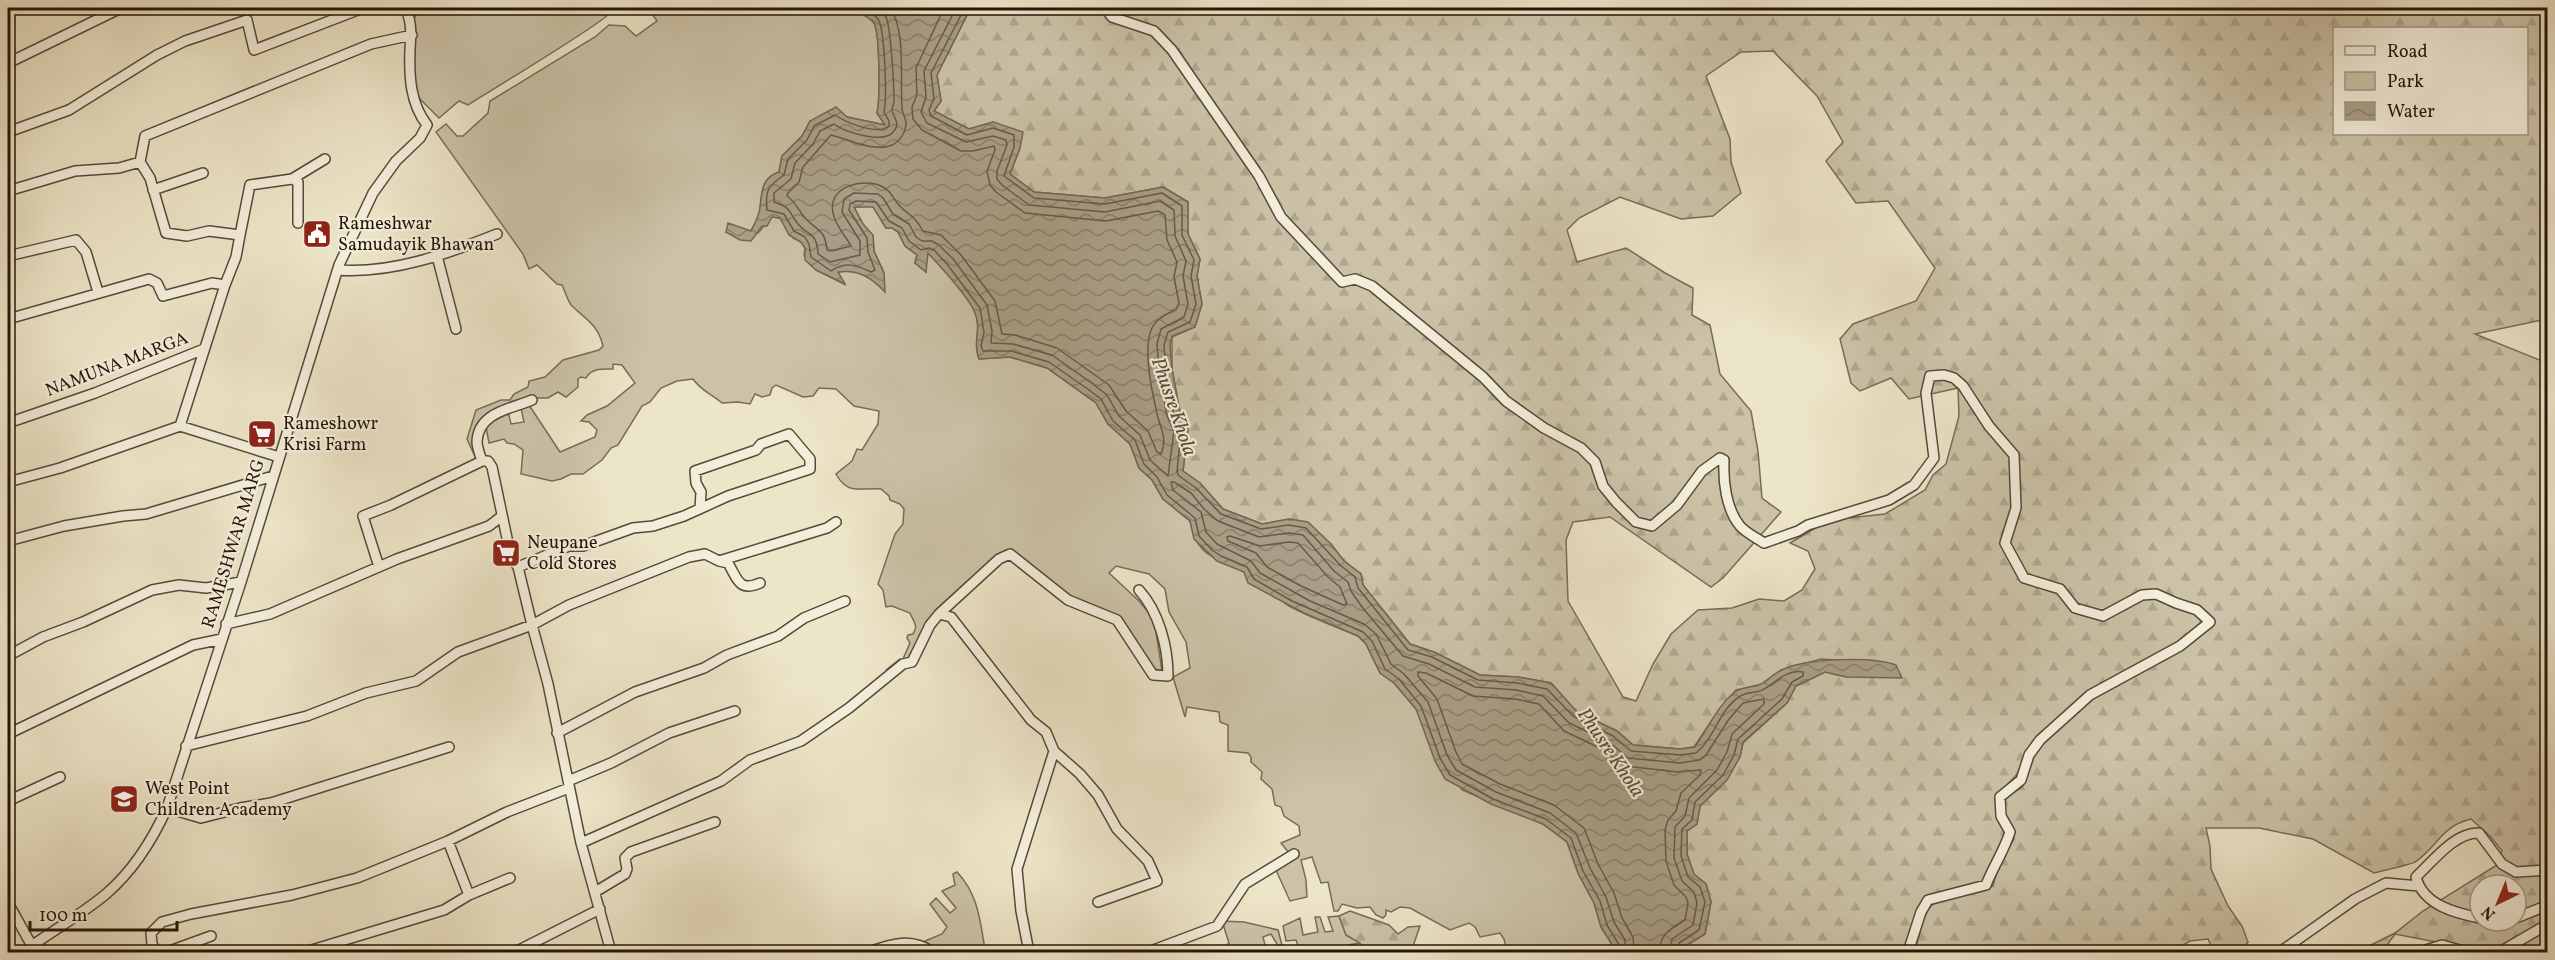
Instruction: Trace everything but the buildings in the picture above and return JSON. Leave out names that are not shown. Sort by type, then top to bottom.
[{"type":"street","points":[[8,63],[121,8]]},
{"type":"street","points":[[8,132],[69,110],[157,55],[222,27],[247,20],[254,50],[363,8]]},
{"type":"street","name":"RAMESHWAR MARG","points":[[23,952],[106,894],[132,868],[153,838],[167,808],[241,582],[338,270],[373,193],[396,161],[420,138],[428,125],[419,115],[411,94],[412,35],[409,15],[405,8]]},
{"type":"street","points":[[1105,8],[1112,17],[1154,31],[1172,50],[1259,177],[1281,217],[1327,268],[1342,282],[1355,279],[1372,286],[1483,377],[1506,401],[1520,408],[1544,428],[1581,448],[1595,462],[1603,486],[1636,522],[1652,526],[1677,505],[1702,471],[1720,458],[1724,460],[1723,473],[1729,504],[1740,526],[1764,543],[1808,525],[1890,500],[1914,485],[1934,458],[1926,393],[1930,376],[1944,375],[1954,378],[1963,386],[1989,426],[2014,455],[2016,507],[2005,543],[2024,578],[2060,589],[2075,608],[2103,616],[2142,595],[2156,594],[2198,610],[2210,622],[2180,646],[2090,694],[2040,740],[2029,755],[2021,780],[2000,797],[2001,816],[2010,832],[1986,885],[1928,900],[1921,912],[1908,952]]},
{"type":"street","points":[[240,235],[209,231],[187,236],[166,233],[150,178],[140,162],[146,136],[371,44],[412,35]]},
{"type":"street","points":[[180,426],[236,257],[250,185],[292,179],[325,159]]},
{"type":"street","points":[[8,191],[75,171],[119,168],[140,162]]},
{"type":"street","points":[[153,190],[203,173]]},
{"type":"street","points":[[292,179],[298,182],[298,223]]},
{"type":"street","points":[[338,270],[363,272],[437,256],[497,234]]},
{"type":"street","points":[[8,256],[76,240],[87,252],[98,292]]},
{"type":"street","points":[[437,256],[456,329]]},
{"type":"street","points":[[8,319],[149,279],[157,283],[163,296],[213,283],[225,285]]},
{"type":"street","name":"NAMUNA MARGA","points":[[8,423],[95,393],[204,349]]},
{"type":"street","points":[[482,461],[477,443],[484,423],[494,413],[532,400]]},
{"type":"street","points":[[8,482],[60,468],[180,426],[279,457]]},
{"type":"street","points":[[518,567],[569,546],[583,546],[633,528],[653,526],[700,509],[728,496],[810,469],[810,459],[789,434],[761,444],[756,450],[695,471],[696,483],[701,492],[700,509]]},
{"type":"street","points":[[379,567],[363,516],[482,461],[488,461],[492,467],[511,556],[518,567],[532,625],[580,843],[611,952]]},
{"type":"street","points":[[8,541],[64,526],[146,514],[273,476]]},
{"type":"street","points":[[226,624],[270,614],[379,567],[489,526],[502,516]]},
{"type":"street","points":[[719,561],[827,528],[836,522]]},
{"type":"street","points":[[186,746],[307,716],[366,693],[416,681],[458,652],[532,625],[569,605],[689,557],[705,554],[728,563],[742,586],[749,588],[760,583]]},
{"type":"street","points":[[580,843],[721,781],[750,760],[801,741],[849,708],[903,664],[912,662],[930,625],[939,614],[999,559],[1010,554],[1068,600],[1117,620],[1153,675],[1168,676],[1168,662],[1159,618],[1139,590]]},
{"type":"street","points":[[8,656],[43,637],[83,622],[152,590],[179,585],[206,588],[241,582]]},
{"type":"street","points":[[557,733],[635,692],[704,668],[727,655],[778,636],[804,618],[845,601]]},
{"type":"street","points":[[939,614],[951,617],[1031,720],[1046,732],[1054,751],[1080,774],[1098,795],[1117,829],[1148,861],[1157,881],[1098,903]]},
{"type":"street","points":[[8,734],[193,645],[222,639]]},
{"type":"street","points":[[156,952],[152,944],[152,933],[162,922],[191,914],[292,895],[357,878],[448,841],[569,785],[669,733],[735,711]]},
{"type":"street","points":[[167,808],[201,818],[271,803],[449,747]]},
{"type":"street","points":[[1029,952],[1020,911],[1017,869],[1054,751]]},
{"type":"street","points":[[8,801],[60,777]]},
{"type":"street","points":[[595,891],[623,876],[627,871],[626,858],[631,852],[715,822]]},
{"type":"street","points":[[2468,915],[2441,907],[2419,886],[2416,877],[2456,840],[2469,833],[2479,833],[2502,864],[2516,872],[2547,870]]},
{"type":"street","points":[[448,841],[469,895]]},
{"type":"street","points":[[1148,952],[1217,926],[1245,884],[1294,854]]},
{"type":"street","points":[[305,952],[444,910],[469,895],[510,878]]},
{"type":"street","points":[[2280,952],[2355,899],[2386,883],[2419,886]]},
{"type":"street","points":[[8,903],[32,946]]},
{"type":"street","points":[[2528,913],[2547,905]]},
{"type":"street","points":[[515,952],[600,909]]},
{"type":"street","points":[[2483,952],[2500,952],[2547,924]]},
{"type":"street","points":[[166,952],[211,936]]},
{"type":"street","points":[[869,952],[893,943],[924,946],[932,952]]},
{"type":"street","points":[[2420,952],[2442,945],[2467,952]]},
{"type":"green space","points":[[421,8],[609,8],[612,11],[570,42],[468,105],[459,101],[439,118],[414,93],[413,20]]},
{"type":"green space","points":[[648,8],[857,8],[872,21],[876,30],[878,53],[877,113],[885,125],[847,117],[810,121],[802,136],[782,156],[779,172],[766,182],[762,191],[759,214],[751,231],[731,226],[726,232],[758,233],[772,217],[780,218],[793,238],[801,242],[805,248],[804,255],[816,270],[844,284],[838,272],[853,270],[874,280],[884,273],[874,251],[873,236],[854,207],[873,206],[886,228],[892,228],[898,232],[905,246],[917,255],[915,263],[926,272],[927,252],[967,298],[977,318],[979,359],[1010,357],[1047,368],[1096,403],[1108,424],[1130,444],[1139,468],[1152,480],[1163,499],[1190,521],[1193,534],[1203,550],[1250,576],[1289,606],[1358,636],[1366,644],[1380,673],[1394,683],[1416,709],[1462,790],[1543,824],[1567,842],[1578,873],[1594,903],[1601,927],[1613,946],[1602,947],[1594,952],[1529,952],[1527,950],[1507,952],[1500,933],[1480,937],[1475,927],[1469,923],[1450,930],[1410,908],[1400,907],[1391,912],[1386,910],[1383,918],[1376,915],[1370,907],[1357,908],[1342,904],[1338,911],[1334,911],[1328,882],[1321,883],[1312,857],[1301,860],[1307,897],[1290,901],[1275,868],[1289,853],[1281,843],[1300,835],[1299,826],[1284,816],[1281,807],[1275,805],[1272,789],[1261,779],[1262,772],[1251,762],[1248,753],[1228,751],[1228,725],[1220,722],[1219,712],[1187,707],[1185,717],[1173,677],[1190,668],[1186,642],[1169,612],[1165,589],[1149,574],[1116,566],[1109,573],[1139,601],[1154,619],[1162,671],[1151,668],[1118,619],[1064,595],[1022,562],[1012,549],[968,581],[937,609],[909,657],[903,663],[886,670],[900,659],[902,661],[910,643],[908,635],[913,634],[915,628],[910,613],[892,606],[886,607],[883,590],[878,584],[895,534],[903,524],[904,509],[900,504],[890,500],[881,489],[850,488],[836,474],[852,461],[857,449],[862,450],[878,424],[879,411],[854,406],[836,389],[819,388],[813,396],[803,397],[776,385],[772,388],[770,395],[762,397],[755,394],[750,404],[722,403],[693,379],[677,381],[661,388],[650,402],[642,406],[618,445],[611,448],[602,460],[583,474],[571,474],[552,481],[521,474],[523,450],[514,444],[507,443],[504,439],[489,443],[486,427],[489,420],[508,411],[511,424],[524,422],[521,408],[529,405],[560,452],[595,437],[597,430],[589,422],[581,421],[587,415],[607,406],[635,383],[622,365],[613,364],[613,369],[595,370],[586,378],[578,379],[578,387],[566,397],[558,392],[548,398],[532,398],[487,415],[477,461],[467,439],[476,410],[501,400],[510,400],[514,394],[528,387],[529,381],[545,377],[563,360],[599,350],[603,346],[595,328],[571,304],[562,285],[557,284],[537,265],[529,269],[523,254],[436,132],[446,124],[457,136],[463,136],[488,113],[490,101],[595,37],[609,25],[625,26],[636,36],[657,21]]},
{"type":"green space","points":[[966,8],[2547,8],[2547,319],[2475,334],[2547,363],[2547,952],[2488,952],[2395,934],[2382,952],[2357,952],[2395,933],[2423,911],[2468,883],[2468,933],[2528,933],[2528,873],[2484,873],[2497,865],[2502,851],[2490,836],[2471,819],[2461,822],[2446,832],[2415,862],[2374,873],[2313,839],[2259,828],[2206,828],[2211,869],[2228,906],[2242,926],[2248,942],[2240,952],[2214,952],[2208,939],[2190,941],[2171,952],[1915,952],[1925,917],[1934,903],[1993,886],[1999,863],[2014,839],[2013,827],[2005,814],[2005,798],[2022,787],[2038,747],[2093,689],[2032,742],[2017,774],[1995,799],[2007,830],[1982,882],[1925,899],[1906,952],[1684,952],[1682,948],[1705,934],[1711,902],[1706,884],[1694,875],[1687,854],[1687,831],[1697,824],[1700,806],[1720,787],[1740,757],[1743,743],[1787,703],[1796,686],[1825,672],[1847,677],[1870,675],[1850,661],[1821,659],[1781,670],[1760,685],[1736,690],[1718,711],[1694,747],[1680,749],[1633,745],[1617,731],[1577,712],[1551,683],[1518,677],[1480,675],[1434,652],[1410,644],[1363,585],[1361,574],[1344,561],[1331,544],[1289,519],[1262,524],[1223,509],[1200,483],[1183,471],[1188,429],[1180,413],[1172,369],[1172,337],[1195,327],[1202,304],[1197,276],[1200,259],[1188,234],[1188,202],[1163,187],[1105,198],[1034,192],[1010,174],[1020,148],[993,122],[969,129],[934,111],[941,101],[937,75],[967,15]],"holes":[[[1773,51],[1817,96],[1843,142],[1826,161],[1856,203],[1888,201],[1935,268],[1916,301],[1853,324],[1840,339],[1851,383],[1860,391],[1891,378],[1909,399],[1958,388],[1959,416],[1946,464],[1933,475],[1925,490],[1885,514],[1829,520],[1790,543],[1808,551],[1815,569],[1802,590],[1784,601],[1759,599],[1732,608],[1698,610],[1671,634],[1653,664],[1636,701],[1623,697],[1568,601],[1566,540],[1573,522],[1610,517],[1711,587],[1723,578],[1781,512],[1762,498],[1758,451],[1751,411],[1720,374],[1710,325],[1692,315],[1693,288],[1626,248],[1577,262],[1567,230],[1579,218],[1620,197],[1681,219],[1713,216],[1741,193],[1731,162],[1730,139],[1706,76],[1741,52]]]},
{"type":"green space","points":[[957,872],[974,898],[985,949],[983,952],[937,952],[925,941],[942,934],[947,927],[930,904],[936,898],[950,913],[956,908],[942,891],[955,885],[953,874]]},
{"type":"green space","points":[[1350,911],[1389,925],[1398,934],[1408,927],[1420,926],[1411,952],[1365,952],[1360,943],[1346,935],[1339,916]]},
{"type":"green space","points":[[1339,916],[1346,935],[1360,943],[1342,946],[1343,952],[1300,952],[1296,940],[1286,941],[1283,926],[1300,918],[1303,935],[1318,932],[1315,917],[1320,917],[1325,932],[1333,931],[1328,917]]},
{"type":"green space","points":[[1222,921],[1244,922],[1278,930],[1282,945],[1278,946],[1271,934],[1263,937],[1265,945],[1258,949],[1259,952],[1223,952],[1222,948],[1229,943]]},
{"type":"water","name":"Phusre Khola","points":[[857,8],[966,8],[967,15],[937,75],[941,101],[934,111],[969,129],[993,122],[1023,132],[1020,148],[1010,174],[1034,192],[1105,198],[1163,187],[1188,202],[1188,234],[1200,259],[1197,276],[1202,304],[1195,327],[1172,336],[1170,345],[1180,413],[1188,429],[1183,471],[1200,483],[1223,509],[1262,524],[1289,519],[1308,522],[1331,544],[1344,561],[1361,574],[1363,585],[1410,644],[1434,652],[1480,675],[1518,677],[1551,683],[1577,712],[1617,731],[1633,745],[1680,749],[1695,747],[1718,711],[1735,692],[1761,684],[1777,672],[1804,663],[1820,661],[1871,660],[1896,665],[1902,678],[1847,677],[1825,672],[1796,686],[1787,703],[1743,742],[1740,757],[1727,780],[1700,806],[1697,824],[1687,831],[1687,854],[1694,874],[1706,884],[1711,902],[1705,934],[1682,948],[1684,952],[1612,952],[1613,946],[1601,927],[1594,903],[1578,873],[1567,842],[1543,824],[1491,804],[1445,779],[1435,761],[1416,709],[1394,683],[1380,673],[1366,644],[1358,636],[1304,613],[1248,583],[1244,572],[1217,561],[1194,539],[1190,521],[1163,499],[1152,480],[1139,468],[1130,444],[1108,424],[1096,403],[1047,368],[1010,357],[979,359],[976,347],[978,325],[972,306],[928,253],[926,272],[915,263],[917,255],[905,246],[898,232],[892,228],[886,228],[873,207],[854,207],[863,224],[873,235],[874,251],[884,273],[885,292],[875,282],[858,273],[838,272],[845,284],[816,270],[805,260],[805,248],[801,242],[789,235],[780,218],[772,217],[767,226],[762,226],[751,241],[740,240],[726,232],[728,223],[751,231],[759,214],[762,191],[766,182],[779,172],[782,156],[802,136],[810,121],[836,107],[847,117],[885,125],[877,113],[879,68],[876,30],[874,23]]},
{"type":"place","name":"Rameshwar Samudayik Bhawan","points":[[317,234]]},
{"type":"place","name":"Rameshowr Krisi Farm","points":[[262,434]]},
{"type":"place","name":"Neupane Cold Stores","points":[[506,553]]},
{"type":"place","name":"West Point Children Academy","points":[[124,799]]}]
